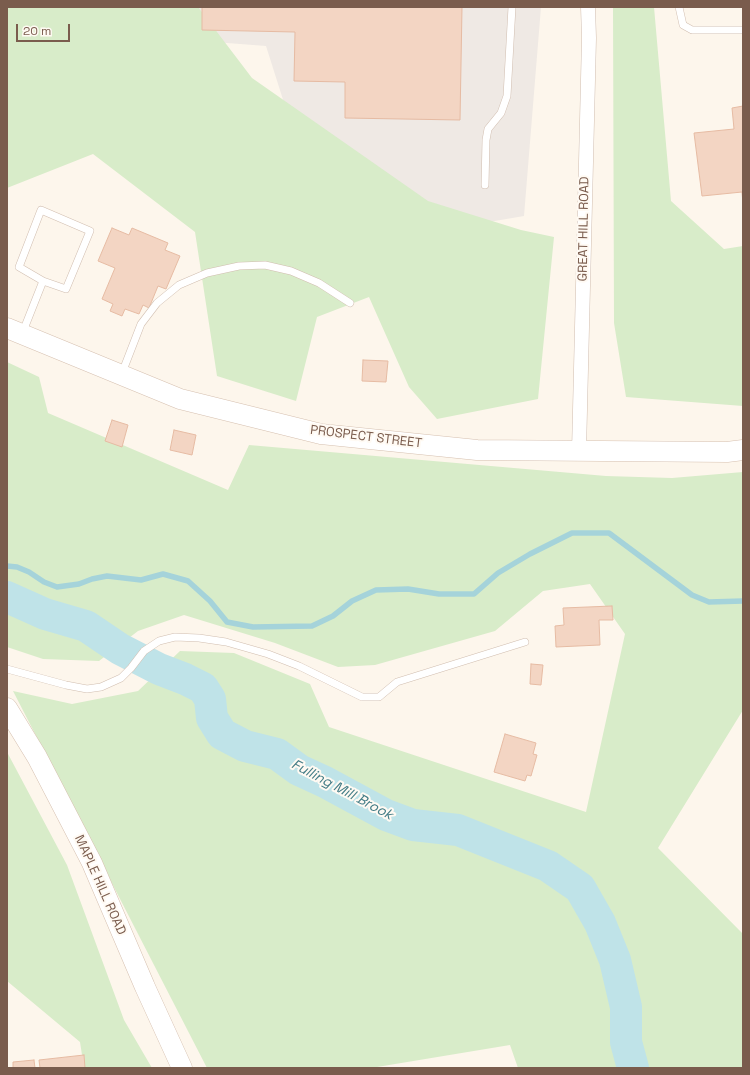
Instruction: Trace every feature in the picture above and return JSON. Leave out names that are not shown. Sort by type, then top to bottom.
[{"type":"main road","name":"PROSPECT STREET","points":[[14,331],[180,399],[321,434],[477,450],[727,452],[743,450]]},
{"type":"main road","name":"MAPLE HILL ROAD","points":[[7,708],[37,757],[92,863],[144,987],[182,1068]]},
{"type":"street","name":"GREAT HILL ROAD","points":[[579,451],[589,38],[588,7]]},
{"type":"lane","points":[[485,186],[486,140],[488,129],[500,113],[507,96],[512,7]]},
{"type":"lane","points":[[679,7],[683,25],[692,30],[743,30]]},
{"type":"lane","points":[[41,210],[90,231],[66,289],[43,281],[19,267],[41,210]]},
{"type":"lane","points":[[121,375],[141,324],[157,303],[179,285],[207,272],[239,266],[265,265],[291,271],[319,283],[350,303]]},
{"type":"lane","points":[[14,331],[43,281]]},
{"type":"lane","points":[[7,669],[66,686],[87,689],[101,687],[121,678],[144,651],[160,641],[175,637],[199,638],[226,642],[268,654],[292,663],[362,697],[379,697],[397,682],[525,642]]},
{"type":"shaded area","points":[[175,7],[541,7],[524,216],[436,231],[292,128],[266,46],[175,39]]},
{"type":"green space","points":[[7,7],[198,7],[252,78],[428,201],[521,230],[554,237],[538,399],[437,419],[409,387],[369,297],[317,317],[296,401],[217,376],[195,232],[93,154],[7,188]]},
{"type":"green space","points":[[613,7],[654,7],[671,201],[724,249],[743,246],[743,406],[626,397],[614,323]]},
{"type":"green space","points":[[7,362],[39,377],[48,413],[228,490],[249,445],[606,476],[672,478],[743,472],[743,710],[658,848],[743,934],[743,1068],[518,1068],[510,1045],[371,1068],[207,1068],[13,691],[72,704],[138,691],[180,651],[234,653],[310,684],[329,727],[586,812],[625,634],[590,584],[543,591],[495,631],[375,665],[338,667],[275,643],[184,615],[138,631],[99,661],[43,659],[7,647]]},
{"type":"green space","points":[[7,752],[67,865],[124,1020],[152,1068],[84,1068],[80,1042],[7,981]]},
{"type":"building","points":[[202,7],[462,7],[460,120],[345,118],[345,82],[294,81],[295,32],[202,30]]},
{"type":"building","points":[[743,106],[743,204],[742,192],[702,196],[694,133],[734,129],[732,108]]},
{"type":"building","points":[[112,228],[129,235],[132,228],[168,243],[165,250],[180,256],[166,289],[158,286],[149,308],[143,305],[139,314],[125,309],[122,316],[110,311],[113,304],[102,299],[115,268],[98,261]]},
{"type":"building","points":[[363,360],[388,361],[386,382],[362,381]]},
{"type":"building","points":[[112,420],[128,425],[122,447],[105,441]]},
{"type":"building","points":[[174,430],[196,435],[192,455],[170,450]]},
{"type":"building","points":[[612,606],[613,620],[599,620],[600,645],[556,647],[555,626],[564,625],[563,608]]},
{"type":"building","points":[[531,664],[543,665],[541,685],[530,684]]},
{"type":"building","points":[[505,734],[536,743],[533,754],[537,755],[531,776],[527,775],[525,781],[494,772]]},
{"type":"building","points":[[84,1055],[85,1068],[40,1068],[39,1060]]},
{"type":"building","points":[[34,1060],[35,1068],[13,1068],[13,1062]]},
{"type":"waterway","points":[[7,566],[17,567],[29,572],[44,582],[57,587],[79,584],[92,579],[107,576],[141,580],[163,574],[188,581],[210,601],[227,622],[253,627],[312,626],[333,616],[352,601],[376,590],[408,589],[439,594],[474,594],[498,573],[530,554],[572,533],[609,533],[692,595],[709,602],[743,601]]},
{"type":"waterway","name":"Fulling Mill Brook","points":[[7,597],[45,614],[86,626],[120,649],[159,669],[203,688],[210,699],[212,718],[222,734],[245,746],[277,754],[299,770],[325,782],[386,815],[413,825],[458,830],[548,866],[580,888],[600,923],[615,960],[626,1007],[626,1042],[633,1068]]}]
